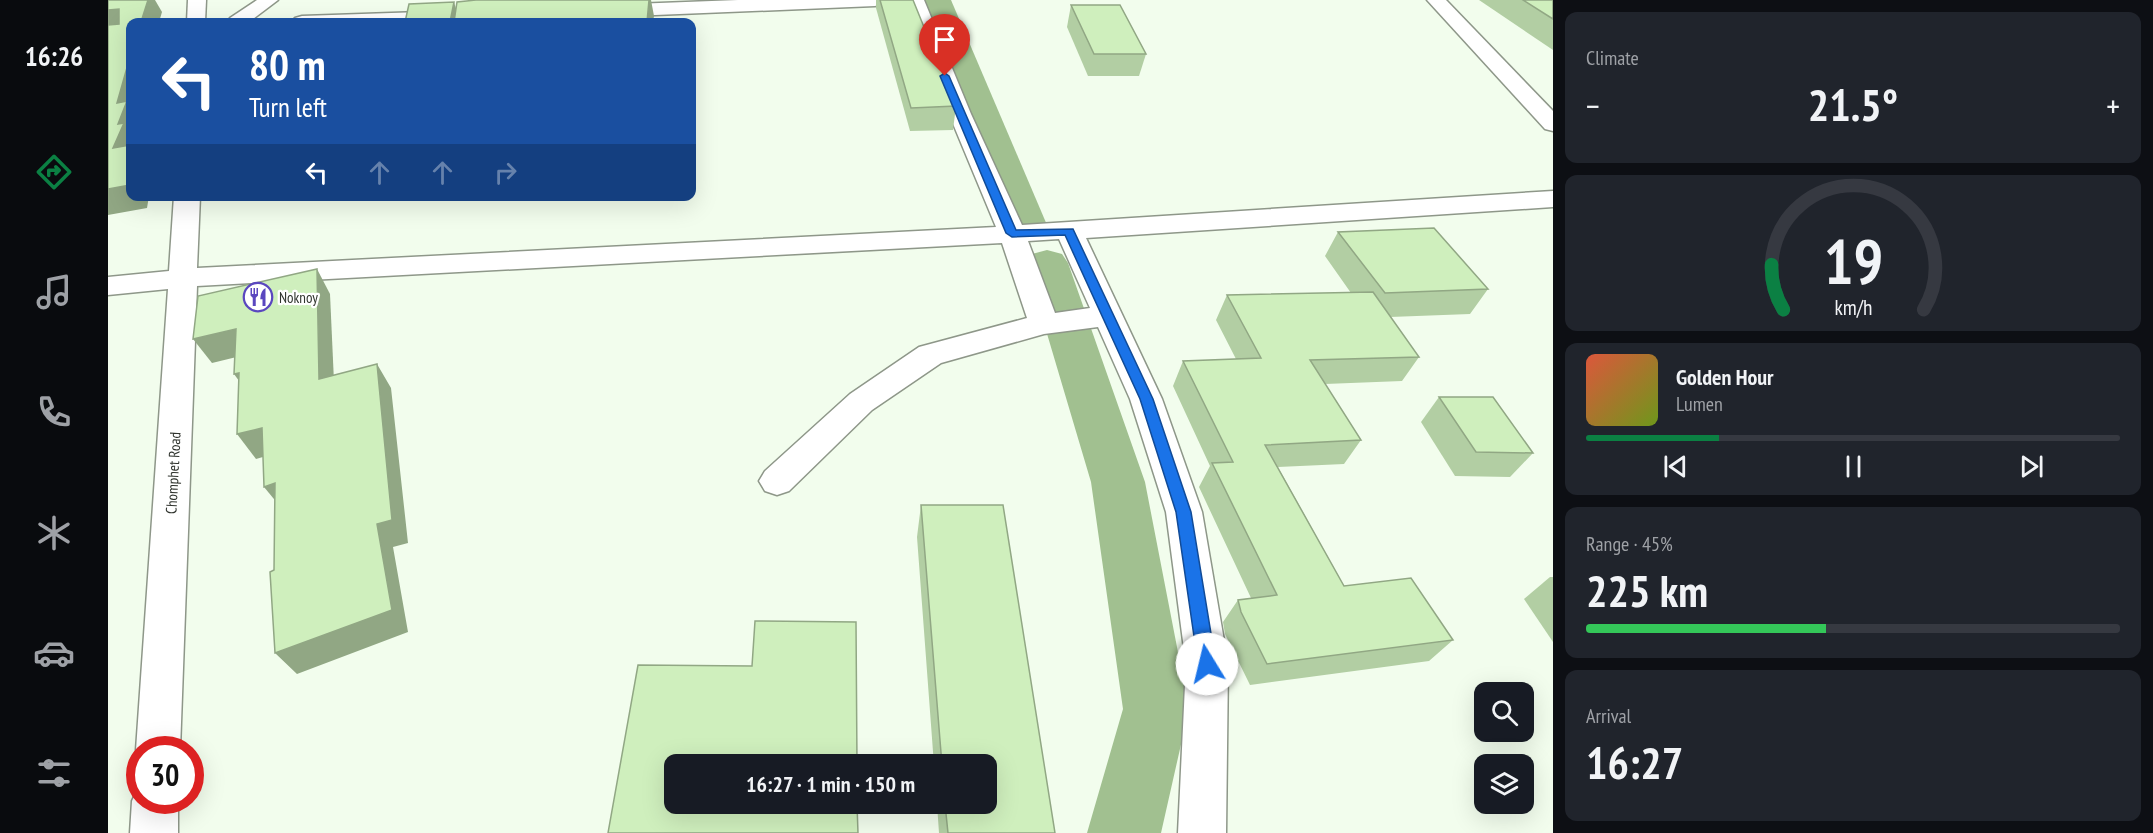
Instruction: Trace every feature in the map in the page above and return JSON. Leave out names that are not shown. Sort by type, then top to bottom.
[{"type":"street","points":[[196,18],[197,0]]},
{"type":"street","points":[[243,18],[269,0]]},
{"type":"street","points":[[588,11],[875,0]]},
{"type":"street","points":[[915,0],[960,114],[1050,324]]},
{"type":"street","points":[[1436,0],[1553,124]]},
{"type":"street","points":[[413,18],[469,16]]},
{"type":"street","points":[[108,286],[183,278],[1069,231],[1553,199]]},
{"type":"street","name":"Chomphet Road","points":[[159,736],[187,201]]},
{"type":"street","points":[[1069,231],[1100,317],[1146,399],[1184,512],[1207,664],[1202,833]]},
{"type":"street","points":[[777,481],[861,402],[930,355],[1004,333],[1100,317]]},
{"type":"street","points":[[154,833],[155,814]]},
{"type":"building","points":[[108,0],[148,0],[142,18],[126,18],[126,71],[117,103],[126,101],[126,104],[118,124],[124,123],[113,148],[126,146],[126,186],[108,189],[108,25],[119,24],[119,9],[108,10]]},
{"type":"building","points":[[476,0],[649,0],[647,18],[455,18],[457,2]]},
{"type":"building","points":[[880,0],[913,0],[956,106],[911,108]]},
{"type":"building","points":[[1523,0],[1553,0],[1553,19]]},
{"type":"building","points":[[454,2],[451,18],[406,18],[409,4]]},
{"type":"building","points":[[1071,5],[1120,5],[1146,54],[1094,54]]},
{"type":"building","points":[[1434,228],[1488,289],[1385,293],[1338,232]]},
{"type":"building","points":[[317,269],[319,379],[377,364],[392,520],[377,524],[392,610],[275,653],[270,572],[274,570],[275,483],[264,487],[262,428],[237,434],[239,373],[234,374],[236,329],[193,339],[198,296]]},
{"type":"building","points":[[1373,292],[1419,357],[1310,360],[1361,440],[1265,445],[1344,586],[1411,578],[1453,640],[1267,664],[1241,612],[1238,600],[1277,595],[1212,463],[1233,462],[1183,361],[1261,358],[1227,295]]},
{"type":"building","points":[[1439,397],[1493,397],[1533,453],[1476,452]]},
{"type":"building","points":[[921,505],[1003,505],[1055,833],[948,833],[946,814],[997,814],[997,754],[941,754]]},
{"type":"building","points":[[755,621],[856,622],[857,754],[664,754],[664,814],[857,814],[858,833],[608,833],[638,665],[752,666]]},
{"type":"waterway","points":[[937,0],[1027,225]]},
{"type":"waterway","points":[[1047,263],[1118,482],[1156,709],[1124,833]]},
{"type":"place","name":"Noknoy","points":[[258,297]]},
{"type":"route","points":[[945,76],[1012,233],[1069,231],[1146,399],[1184,512],[1207,664]]}]
